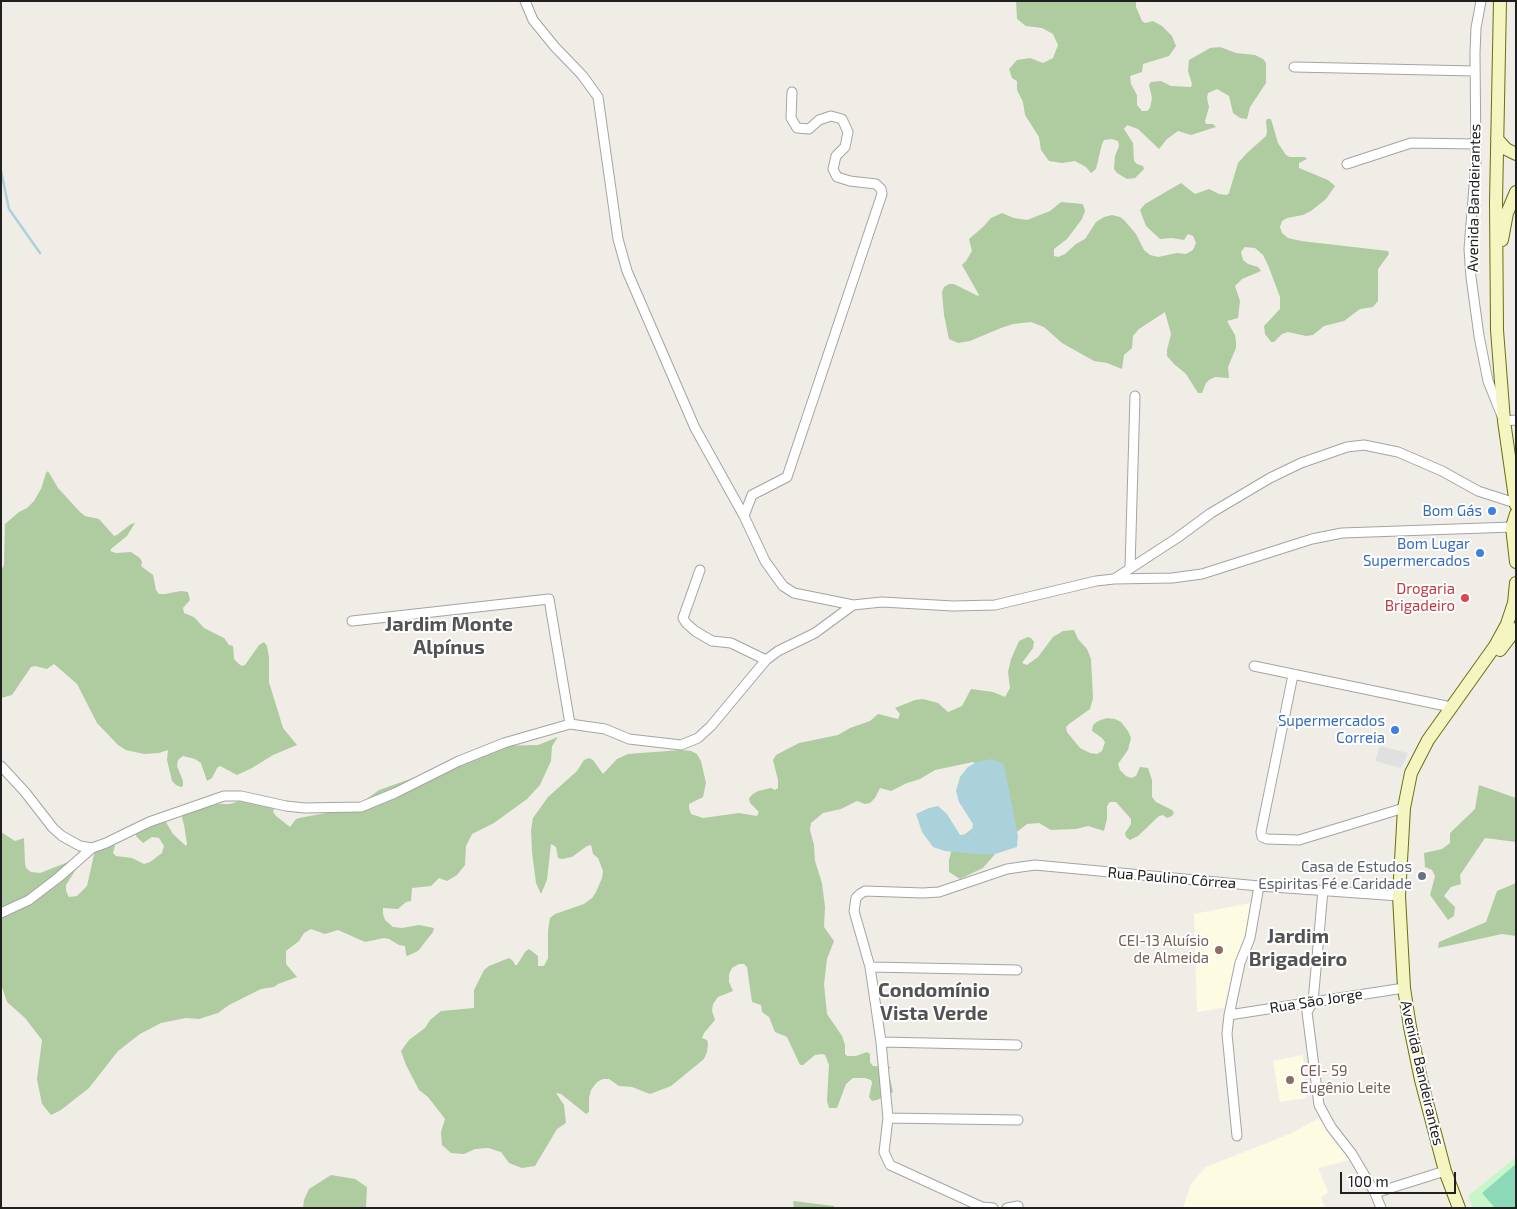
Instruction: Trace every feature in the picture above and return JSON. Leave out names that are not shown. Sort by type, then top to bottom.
[{"type":"main road","name":"Avenida Bandeirantes","points":[[1500,1],[1497,139],[1497,330],[1510,421],[1516,504]]},
{"type":"main road","points":[[1497,139],[1506,149],[1516,154]]},
{"type":"main road","name":"Avenida Bandeirantes","points":[[1496,277],[1506,213],[1516,192]]},
{"type":"main road","points":[[1516,514],[1512,527],[1516,562]]},
{"type":"main road","name":"Avenida Bandeirantes","points":[[1459,1208],[1445,1171],[1410,1027],[1404,988],[1399,896],[1404,808],[1411,772],[1428,740],[1495,646],[1507,624],[1514,603],[1516,583]]},
{"type":"main road","name":"Avenida Bandeirantes","points":[[1451,707],[1485,670],[1516,629]]},
{"type":"street","points":[[525,1],[533,20],[555,47],[582,75],[598,97],[618,239],[627,271],[695,428],[744,516],[765,561],[783,586],[794,592],[809,597],[853,605],[882,602],[953,606],[995,605],[1079,585],[1114,579],[1172,578],[1202,574],[1312,539],[1342,533],[1512,527]]},
{"type":"street","name":"Avenida Bandeirantes","points":[[1481,1],[1476,28],[1476,144],[1469,249],[1474,304],[1488,381],[1510,421]]},
{"type":"street","points":[[1294,67],[1475,71]]},
{"type":"street","points":[[744,516],[752,495],[787,477],[882,194],[881,189],[876,184],[850,181],[837,177],[833,169],[836,156],[845,146],[848,132],[842,119],[831,116],[819,120],[809,129],[798,128],[791,118],[792,92]]},
{"type":"street","points":[[1348,164],[1411,143],[1476,144]]},
{"type":"street","points":[[1130,568],[1135,396]]},
{"type":"street","points":[[1114,579],[1177,538],[1211,512],[1270,478],[1301,463],[1356,446],[1364,445],[1398,452],[1442,471],[1478,491],[1516,504]]},
{"type":"street","points":[[700,570],[683,618],[686,623],[695,631],[712,640],[731,644],[766,660]]},
{"type":"street","points":[[352,622],[548,598],[570,724]]},
{"type":"street","points":[[1,913],[29,900],[92,848],[106,844],[149,822],[224,796],[241,796],[286,806],[305,808],[361,807],[395,793],[459,761],[495,747],[570,724],[605,729],[629,739],[681,745],[698,738],[711,726],[766,660],[778,651],[815,633],[853,605]]},
{"type":"street","points":[[1254,666],[1293,676],[1451,707]]},
{"type":"street","points":[[1293,676],[1260,832],[1262,837],[1267,839],[1299,840],[1404,808]]},
{"type":"street","points":[[1,766],[25,792],[53,828],[62,836],[80,846],[92,848]]},
{"type":"street","name":"Rua Paulino Côrrea","points":[[870,967],[854,911],[856,898],[860,894],[865,891],[939,892],[1022,865],[1259,886],[1399,896]]},
{"type":"street","points":[[1237,1136],[1227,1034],[1240,962],[1250,938],[1259,886]]},
{"type":"street","points":[[1323,890],[1313,1002],[1307,1012],[1319,1105],[1331,1127],[1352,1154],[1375,1193],[1381,1208]]},
{"type":"street","points":[[994,1208],[982,1207],[890,1165],[884,1152],[888,1118],[881,1042],[870,967],[1017,970]]},
{"type":"street","name":"Rua São Jorge","points":[[1229,1015],[1404,988]]},
{"type":"street","points":[[881,1042],[1017,1045]]},
{"type":"street","points":[[888,1118],[1018,1120]]},
{"type":"street","points":[[1375,1193],[1445,1171]]},
{"type":"street","points":[[1007,1208],[1018,1206]]},
{"type":"shaded area","points":[[1380,746],[1408,753],[1401,768],[1375,761]]},
{"type":"shaded area","name":"CEI-13 Aluísio de Almeida","points":[[1255,902],[1248,937],[1228,1007],[1197,1012],[1194,914]]},
{"type":"shaded area","name":"CEI- 59 Eugênio Leite","points":[[1303,1055],[1306,1098],[1280,1102],[1273,1061]]},
{"type":"shaded area","points":[[1319,1118],[1349,1160],[1318,1168],[1328,1192],[1321,1198],[1325,1208],[1183,1208],[1191,1184],[1206,1167],[1292,1133]]},
{"type":"green space","points":[[1016,1],[1136,1],[1136,7],[1142,21],[1145,23],[1153,21],[1162,26],[1172,36],[1176,46],[1169,56],[1143,64],[1142,72],[1130,76],[1131,84],[1137,95],[1137,105],[1142,111],[1147,111],[1150,108],[1152,98],[1149,85],[1151,82],[1161,81],[1171,86],[1191,87],[1192,84],[1188,71],[1189,60],[1210,48],[1220,47],[1236,53],[1255,55],[1263,59],[1266,63],[1266,83],[1250,107],[1247,119],[1240,118],[1233,113],[1229,96],[1217,89],[1208,93],[1209,107],[1205,121],[1206,124],[1213,124],[1216,127],[1191,135],[1178,131],[1167,139],[1159,149],[1138,129],[1127,125],[1124,129],[1133,143],[1134,161],[1143,166],[1144,169],[1135,178],[1127,179],[1114,169],[1115,156],[1119,146],[1118,141],[1112,139],[1104,140],[1096,169],[1091,173],[1086,167],[1075,161],[1062,163],[1049,161],[1041,150],[1039,137],[1025,115],[1023,102],[1017,90],[1017,81],[1012,78],[1009,69],[1017,60],[1030,58],[1043,63],[1053,58],[1058,45],[1053,34],[1042,28],[1026,26],[1017,19]]},
{"type":"green space","points":[[1267,119],[1271,119],[1278,143],[1286,155],[1290,157],[1305,157],[1307,159],[1299,163],[1299,168],[1328,180],[1335,186],[1326,199],[1311,211],[1282,221],[1280,227],[1282,233],[1288,238],[1301,241],[1388,251],[1389,254],[1378,269],[1378,301],[1373,307],[1360,309],[1344,321],[1324,326],[1313,335],[1306,336],[1288,332],[1282,334],[1274,342],[1271,342],[1265,334],[1264,326],[1280,309],[1280,297],[1263,255],[1255,248],[1245,247],[1241,252],[1243,260],[1248,264],[1258,267],[1261,271],[1242,279],[1235,286],[1240,301],[1238,318],[1227,321],[1235,335],[1236,341],[1236,348],[1228,367],[1229,378],[1215,377],[1209,380],[1202,393],[1198,393],[1186,374],[1167,356],[1171,334],[1165,312],[1139,329],[1133,336],[1132,348],[1124,355],[1122,369],[1107,363],[1094,361],[1062,343],[1044,327],[1031,322],[1013,324],[970,341],[958,343],[949,339],[942,292],[944,287],[954,284],[979,295],[962,265],[972,251],[969,239],[991,218],[1002,213],[1014,218],[1027,220],[1050,211],[1061,202],[1083,204],[1085,211],[1082,219],[1067,239],[1054,249],[1054,256],[1058,257],[1065,254],[1085,239],[1096,222],[1112,215],[1124,220],[1136,234],[1144,250],[1150,255],[1158,257],[1177,253],[1186,254],[1193,250],[1196,243],[1193,236],[1188,234],[1184,240],[1160,239],[1146,226],[1140,210],[1145,204],[1181,183],[1195,194],[1209,189],[1219,194],[1227,195],[1238,163],[1266,136]]},
{"type":"green space","points":[[48,471],[58,488],[80,512],[85,516],[99,519],[114,536],[135,523],[127,536],[110,551],[116,553],[131,552],[140,558],[141,566],[153,575],[156,590],[159,594],[188,592],[190,600],[183,608],[184,613],[194,617],[204,628],[224,638],[229,645],[233,646],[234,659],[239,664],[245,665],[259,645],[264,642],[267,646],[269,657],[269,682],[283,728],[297,745],[273,755],[237,775],[220,766],[212,778],[207,781],[201,763],[195,759],[183,756],[178,760],[177,766],[183,781],[183,786],[181,787],[172,781],[167,760],[168,750],[144,754],[126,750],[118,745],[97,723],[77,684],[54,664],[47,669],[31,667],[12,695],[1,698],[1,571],[4,565],[5,524],[34,501]]},
{"type":"green space","points":[[1074,630],[1078,639],[1087,649],[1091,659],[1093,698],[1090,709],[1066,727],[1067,732],[1080,748],[1097,754],[1102,751],[1105,742],[1092,731],[1093,725],[1107,718],[1121,722],[1131,738],[1128,750],[1118,764],[1120,770],[1131,778],[1136,776],[1140,767],[1148,768],[1152,780],[1152,797],[1156,802],[1172,810],[1174,813],[1172,816],[1167,818],[1163,815],[1159,816],[1138,836],[1130,840],[1126,837],[1125,833],[1131,824],[1131,819],[1116,802],[1110,802],[1107,806],[1107,819],[1104,831],[1088,826],[1076,829],[1051,830],[1039,823],[1027,824],[1008,839],[983,868],[960,879],[949,872],[952,848],[960,838],[989,816],[984,769],[973,762],[935,770],[920,779],[891,791],[880,788],[870,803],[865,804],[857,801],[841,809],[823,813],[811,823],[810,830],[814,845],[815,861],[822,883],[825,907],[824,927],[834,941],[827,959],[824,984],[827,1014],[842,1036],[847,1056],[856,1056],[867,1052],[870,1054],[870,1062],[873,1066],[891,1067],[880,1077],[881,1079],[890,1078],[893,1092],[872,1101],[869,1097],[871,1080],[853,1078],[846,1084],[837,1108],[829,1108],[827,1101],[829,1065],[825,1055],[815,1055],[803,1065],[800,1065],[787,1037],[775,1032],[769,1017],[762,1012],[761,1005],[752,1002],[747,967],[744,964],[739,964],[732,968],[729,974],[729,982],[733,991],[718,997],[713,1004],[712,1011],[715,1020],[702,1038],[707,1040],[708,1044],[704,1059],[671,1086],[650,1094],[632,1087],[619,1086],[609,1079],[603,1079],[597,1082],[591,1090],[589,1112],[586,1114],[561,1094],[556,1093],[564,1105],[566,1123],[557,1129],[535,1166],[522,1168],[509,1163],[501,1152],[488,1148],[475,1149],[464,1154],[451,1153],[442,1145],[441,1132],[445,1119],[428,1097],[419,1090],[401,1051],[409,1040],[425,1028],[430,1020],[441,1011],[474,1008],[474,990],[484,970],[489,966],[509,958],[517,965],[529,949],[538,956],[538,966],[544,966],[548,958],[550,918],[555,914],[584,904],[596,892],[603,871],[598,858],[593,854],[591,845],[572,857],[562,859],[558,858],[556,847],[551,844],[547,880],[541,894],[536,883],[532,852],[531,830],[533,818],[548,797],[577,771],[584,760],[589,758],[593,760],[603,774],[617,759],[628,754],[691,751],[697,754],[701,761],[706,783],[703,797],[689,804],[691,814],[703,818],[739,813],[757,816],[759,812],[750,803],[749,798],[758,791],[771,788],[775,790],[778,788],[773,760],[776,755],[799,743],[838,735],[850,728],[870,721],[878,714],[898,719],[900,714],[895,708],[915,700],[923,699],[938,703],[948,712],[962,706],[971,689],[993,692],[1005,697],[1010,688],[1008,672],[1011,659],[1019,641],[1028,637],[1034,642],[1033,648],[1022,663],[1027,665],[1038,657],[1053,637],[1063,631]]},
{"type":"green space","points":[[558,737],[552,746],[551,761],[540,785],[527,799],[494,823],[472,834],[466,846],[465,865],[457,875],[447,881],[439,878],[431,886],[412,888],[411,901],[406,902],[398,909],[383,908],[385,920],[393,927],[402,928],[419,925],[434,928],[418,951],[407,956],[405,946],[389,939],[384,938],[365,942],[338,930],[325,934],[311,929],[304,933],[299,941],[286,951],[286,964],[297,977],[274,987],[261,989],[229,1005],[218,1013],[199,1019],[186,1018],[161,1023],[140,1034],[118,1051],[89,1088],[61,1110],[51,1115],[42,1104],[37,1079],[42,1040],[25,1018],[7,1002],[1,984],[1,832],[15,841],[24,838],[25,864],[26,868],[31,872],[40,873],[68,862],[78,863],[66,885],[69,897],[77,896],[87,886],[95,850],[114,844],[113,853],[116,856],[132,858],[144,864],[162,853],[164,846],[159,838],[152,837],[143,843],[136,836],[136,827],[138,822],[141,821],[146,823],[166,822],[173,834],[186,846],[183,815],[215,800],[218,804],[230,804],[243,800],[267,803],[274,809],[273,812],[276,816],[290,827],[299,818],[358,805],[379,790],[430,772],[486,746],[538,745]]},
{"type":"green space","points":[[1479,785],[1516,798],[1516,842],[1485,838],[1460,875],[1461,884],[1451,887],[1444,896],[1455,907],[1454,916],[1448,920],[1430,895],[1435,876],[1432,870],[1425,867],[1424,853],[1442,849],[1450,843],[1450,833],[1475,809]]},
{"type":"green space","points":[[1516,883],[1516,936],[1502,934],[1438,948],[1439,942],[1486,922],[1497,891]]},
{"type":"green space","points":[[1516,1157],[1516,1208],[1473,1208],[1468,1196]]},
{"type":"green space","points":[[1516,1164],[1516,1208],[1495,1208],[1482,1193]]},
{"type":"green space","points":[[331,1175],[355,1179],[367,1187],[366,1208],[303,1208],[309,1189]]},
{"type":"green space","points":[[793,1201],[834,1206],[834,1208],[794,1208]]},
{"type":"water","points":[[992,759],[1004,764],[1018,836],[1017,847],[995,854],[974,854],[945,851],[933,847],[922,832],[916,814],[938,806],[947,814],[960,835],[968,834],[973,824],[959,802],[956,791],[960,777],[967,768],[976,762]]},
{"type":"waterway","points":[[1,171],[9,209],[40,253]]},
{"type":"place","name":"Bom Gás","points":[[1492,511]]},
{"type":"place","name":"Bom Lugar Supermercados","points":[[1480,553]]},
{"type":"place","name":"Drogaria Brigadeiro","points":[[1465,598]]},
{"type":"place","name":"Supermercados Correia","points":[[1395,730]]},
{"type":"place","name":"Casa de Estudos Espiritas Fé e Caridade","points":[[1422,876]]},
{"type":"place","name":"CEI-13 Aluísio de Almeida","points":[[1219,950]]},
{"type":"place","name":"CEI- 59 Eugênio Leite","points":[[1290,1080]]},
{"type":"district","name":"Jardim Monte Alpínus","points":[[449,636]]},
{"type":"district","name":"Jardim Brigadeiro","points":[[1298,948]]},
{"type":"district","name":"Condomínio Vista Verde","points":[[934,1002]]}]
